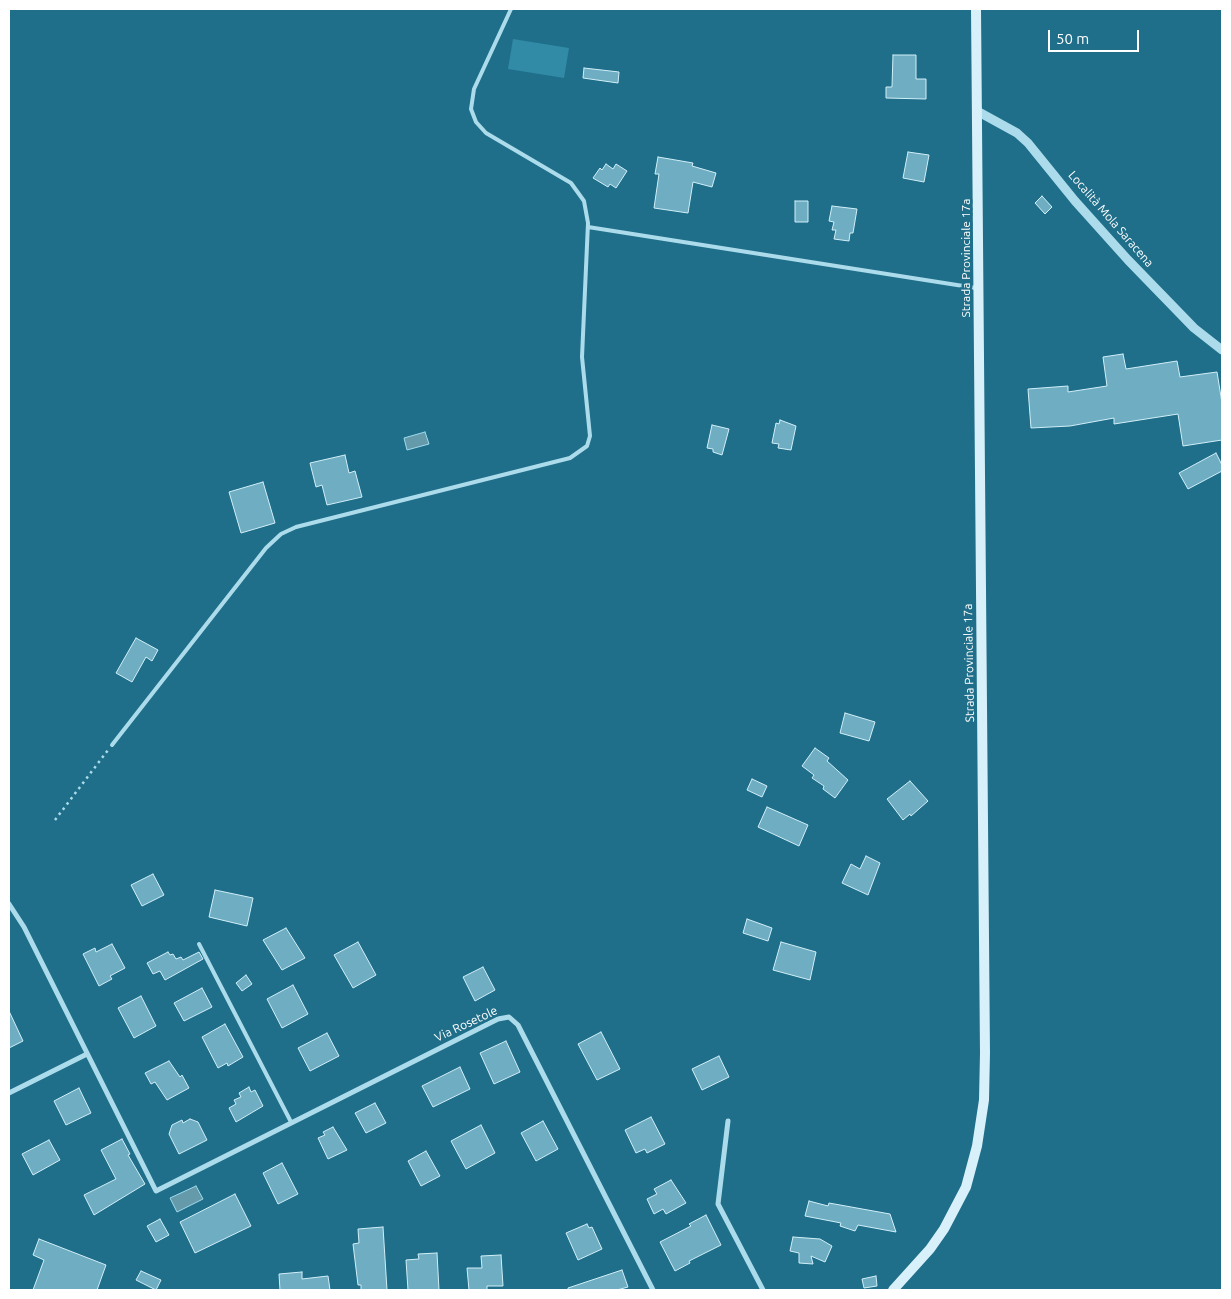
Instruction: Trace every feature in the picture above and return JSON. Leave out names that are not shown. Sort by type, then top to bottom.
[{"type":"main road","name":"Strada Provinciale 17a","points":[[893,1290],[930,1249],[944,1229],[962,1194],[977,1146],[984,1100],[976,9]]},
{"type":"street","name":"Località Mola Saracena","points":[[977,110],[1017,133],[1028,143],[1081,208],[1128,260],[1194,328],[1222,350]]},
{"type":"street","points":[[9,904],[24,927],[87,1054],[9,1093]]},
{"type":"street","name":"Via Rosetole","points":[[87,1054],[156,1191],[498,1019],[509,1016],[518,1024],[653,1290]]},
{"type":"street","points":[[728,1121],[718,1204],[763,1290]]},
{"type":"lane","points":[[112,745],[266,548],[281,534],[296,527],[570,458],[582,452],[587,446],[590,436],[582,357],[588,227],[584,201],[571,183],[486,133],[473,115],[471,103],[474,89],[512,9]]},
{"type":"lane","points":[[588,227],[979,288]]},
{"type":"lane","points":[[199,944],[291,1122]]},
{"type":"path","points":[[55,820],[112,745]]},
{"type":"shaded area","points":[[513,39],[569,48],[564,78],[508,69]]},
{"type":"shaded area","points":[[425,432],[429,444],[407,450],[404,438]]},
{"type":"shaded area","points":[[196,1186],[203,1199],[177,1212],[170,1198]]},
{"type":"building","points":[[893,55],[916,55],[916,79],[926,79],[926,99],[886,98],[886,87],[892,87]]},
{"type":"building","points":[[584,68],[619,72],[618,83],[583,78]]},
{"type":"building","points":[[908,152],[929,155],[924,182],[903,178]]},
{"type":"building","points":[[658,157],[693,163],[692,166],[716,173],[712,187],[693,182],[688,213],[654,208],[659,174],[655,174]]},
{"type":"building","points":[[606,164],[613,169],[616,164],[627,171],[616,188],[610,184],[608,187],[593,178],[600,168],[602,170]]},
{"type":"building","points":[[1042,196],[1052,207],[1045,214],[1035,203]]},
{"type":"building","points":[[795,201],[808,201],[808,222],[795,222]]},
{"type":"building","points":[[832,206],[857,209],[853,233],[850,233],[849,241],[834,239],[836,230],[832,230],[834,222],[829,221]]},
{"type":"building","points":[[1123,354],[1126,369],[1177,361],[1180,377],[1217,372],[1222,403],[1222,440],[1183,446],[1178,414],[1114,424],[1114,418],[1070,426],[1031,428],[1028,389],[1068,386],[1068,392],[1107,386],[1103,357]]},
{"type":"building","points":[[780,420],[796,426],[791,450],[778,448],[779,444],[772,443],[776,423],[779,424]]},
{"type":"building","points":[[712,425],[729,429],[722,455],[713,452],[713,449],[707,448]]},
{"type":"building","points":[[1216,453],[1222,465],[1222,471],[1188,489],[1179,473]]},
{"type":"building","points":[[345,455],[349,473],[355,471],[362,497],[327,505],[322,485],[316,487],[310,463]]},
{"type":"building","points":[[263,482],[275,523],[241,533],[229,492]]},
{"type":"building","points":[[136,638],[158,650],[152,661],[146,657],[132,682],[116,673]]},
{"type":"building","points":[[845,713],[875,722],[869,741],[840,733]]},
{"type":"building","points":[[815,748],[829,758],[827,761],[848,780],[835,798],[823,789],[824,786],[812,778],[814,775],[802,766]]},
{"type":"building","points":[[752,779],[767,786],[762,797],[747,790]]},
{"type":"building","points":[[910,781],[928,801],[911,816],[910,814],[903,820],[887,799]]},
{"type":"building","points":[[767,807],[808,825],[799,846],[758,827]]},
{"type":"building","points":[[866,856],[880,863],[868,895],[842,883],[851,864],[860,869]]},
{"type":"building","points":[[153,874],[164,895],[142,906],[131,885]]},
{"type":"building","points":[[215,890],[253,898],[247,926],[209,917]]},
{"type":"building","points":[[747,919],[772,928],[768,941],[743,933]]},
{"type":"building","points":[[286,928],[305,958],[282,970],[263,940]]},
{"type":"building","points":[[358,942],[376,975],[353,988],[334,955]]},
{"type":"building","points":[[781,942],[816,952],[810,980],[773,970]]},
{"type":"building","points":[[112,944],[125,968],[110,976],[112,979],[99,986],[83,954],[95,948],[96,952]]},
{"type":"building","points":[[168,952],[170,955],[173,954],[176,959],[181,957],[183,960],[199,952],[203,959],[165,980],[160,971],[153,974],[147,963]]},
{"type":"building","points":[[483,967],[495,990],[475,1001],[463,977]]},
{"type":"building","points":[[246,975],[252,984],[242,991],[236,983]]},
{"type":"building","points":[[293,985],[308,1014],[282,1028],[267,999]]},
{"type":"building","points":[[202,988],[212,1007],[184,1021],[174,1003]]},
{"type":"building","points":[[141,996],[156,1026],[134,1038],[118,1008]]},
{"type":"building","points":[[9,1011],[23,1041],[9,1048]]},
{"type":"building","points":[[225,1024],[243,1057],[228,1066],[227,1063],[218,1068],[202,1037]]},
{"type":"building","points":[[601,1032],[620,1069],[597,1080],[578,1044]]},
{"type":"building","points":[[327,1033],[339,1056],[310,1071],[298,1048]]},
{"type":"building","points":[[506,1041],[520,1072],[494,1084],[480,1053]]},
{"type":"building","points":[[719,1056],[729,1077],[702,1090],[692,1069]]},
{"type":"building","points":[[169,1061],[180,1077],[182,1075],[189,1088],[167,1100],[155,1082],[151,1084],[145,1073]]},
{"type":"building","points":[[460,1067],[470,1089],[433,1107],[422,1086]]},
{"type":"building","points":[[249,1087],[251,1092],[255,1090],[263,1106],[236,1122],[229,1108],[236,1104],[234,1100],[241,1097],[239,1093]]},
{"type":"building","points":[[79,1088],[91,1113],[66,1125],[54,1101]]},
{"type":"building","points":[[375,1103],[386,1123],[366,1133],[355,1113]]},
{"type":"building","points":[[651,1117],[665,1144],[647,1153],[645,1149],[636,1153],[625,1130]]},
{"type":"building","points":[[190,1119],[198,1122],[207,1140],[179,1154],[169,1134],[172,1125],[182,1120],[183,1123]]},
{"type":"building","points":[[543,1121],[558,1149],[536,1161],[521,1133]]},
{"type":"building","points":[[481,1125],[495,1153],[466,1169],[451,1141]]},
{"type":"building","points":[[333,1127],[347,1150],[328,1159],[318,1138],[325,1135],[323,1132]]},
{"type":"building","points":[[122,1139],[130,1154],[128,1155],[145,1184],[94,1215],[84,1195],[116,1179],[101,1150]]},
{"type":"building","points":[[49,1140],[60,1160],[33,1175],[22,1154]]},
{"type":"building","points":[[426,1151],[440,1176],[421,1186],[408,1161]]},
{"type":"building","points":[[282,1163],[298,1194],[278,1204],[263,1173]]},
{"type":"building","points":[[671,1180],[686,1203],[666,1214],[663,1209],[654,1214],[647,1199],[657,1194],[654,1189]]},
{"type":"building","points":[[235,1194],[251,1226],[195,1253],[180,1222]]},
{"type":"building","points":[[809,1201],[828,1206],[829,1203],[890,1214],[896,1232],[858,1225],[855,1231],[840,1226],[841,1223],[805,1216]]},
{"type":"building","points":[[706,1215],[721,1245],[689,1261],[690,1263],[675,1271],[660,1242],[691,1226],[689,1224]]},
{"type":"building","points":[[160,1219],[169,1235],[156,1242],[147,1226]]},
{"type":"building","points":[[587,1224],[589,1228],[592,1227],[602,1249],[578,1260],[566,1233]]},
{"type":"building","points":[[383,1227],[387,1290],[361,1290],[361,1285],[358,1285],[353,1244],[359,1243],[358,1229]]},
{"type":"building","points":[[793,1237],[820,1239],[832,1246],[825,1262],[811,1256],[813,1264],[799,1263],[799,1253],[790,1251]]},
{"type":"building","points":[[39,1239],[106,1265],[97,1290],[33,1290],[44,1260],[33,1255]]},
{"type":"building","points":[[437,1253],[439,1290],[408,1290],[406,1260],[419,1259],[418,1254]]},
{"type":"building","points":[[501,1255],[503,1286],[487,1286],[487,1290],[469,1290],[467,1268],[482,1268],[481,1256]]},
{"type":"building","points":[[622,1270],[628,1287],[617,1290],[568,1290],[568,1288]]},
{"type":"building","points":[[141,1271],[161,1280],[156,1290],[136,1280]]},
{"type":"building","points":[[302,1272],[302,1279],[328,1276],[330,1290],[280,1290],[279,1274]]},
{"type":"building","points":[[876,1276],[877,1286],[864,1288],[862,1279]]}]
